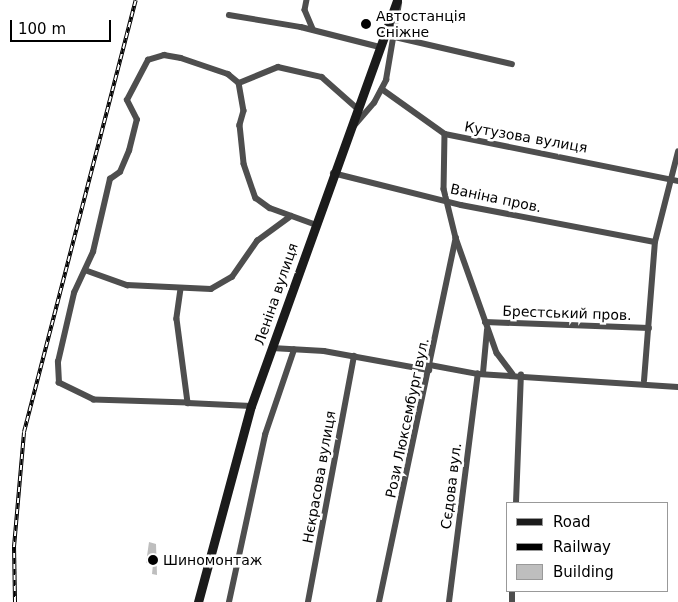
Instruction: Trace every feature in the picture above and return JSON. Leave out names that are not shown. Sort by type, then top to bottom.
[{"type":"main road","name":"Леніна вулиця","points":[[198,602],[251,406],[332,174],[398,0]]},
{"type":"street","points":[[307,0],[305,10],[313,29]]},
{"type":"street","points":[[348,132],[382,89],[395,38],[398,0]]},
{"type":"street","points":[[228,15],[313,29],[380,47]]},
{"type":"street","points":[[395,38],[512,64]]},
{"type":"street","points":[[251,406],[94,400],[59,383],[61,346],[74,293],[85,270],[110,179],[120,172],[134,136],[137,120],[127,100],[131,86],[148,60],[164,55],[181,58],[228,74],[239,83],[244,111],[241,144],[252,190],[263,205],[314,224]]},
{"type":"street","points":[[239,83],[278,67],[322,77],[357,108]]},
{"type":"street","name":"Кутузова вулиця","points":[[382,89],[444,134],[678,181]]},
{"type":"street","points":[[444,134],[446,201],[456,238],[486,325],[500,359],[513,374]]},
{"type":"street","points":[[644,381],[656,242],[669,178],[678,152]]},
{"type":"street","name":"Ваніна пров.","points":[[332,174],[446,201],[656,242]]},
{"type":"street","points":[[85,270],[116,283],[181,289],[211,289],[226,282],[257,241],[291,216]]},
{"type":"street","name":"Рози Люксембург вул.","points":[[379,602],[456,238]]},
{"type":"street","points":[[181,289],[177,319],[188,403]]},
{"type":"street","name":"Брестський пров.","points":[[486,325],[648,328]]},
{"type":"street","name":"Сєдова вул.","points":[[449,602],[486,325]]},
{"type":"street","points":[[272,348],[354,356],[481,373],[644,381],[678,387]]},
{"type":"street","points":[[229,602],[265,435],[294,350]]},
{"type":"street","name":"Нєкрасова вулиця","points":[[308,602],[354,356]]},
{"type":"street","points":[[516,502],[521,375]]},
{"type":"building","name":"Шиномонтаж","points":[[149,542],[156,544],[157,575],[152,574],[153,564],[146,563]]},
{"type":"railway","points":[[15,602],[14,547],[24,432],[136,0]]},
{"type":"place","name":"Автостанція Сніжне","points":[[366,24]]},
{"type":"place","name":"Шиномонтаж","points":[[153,560]]}]
